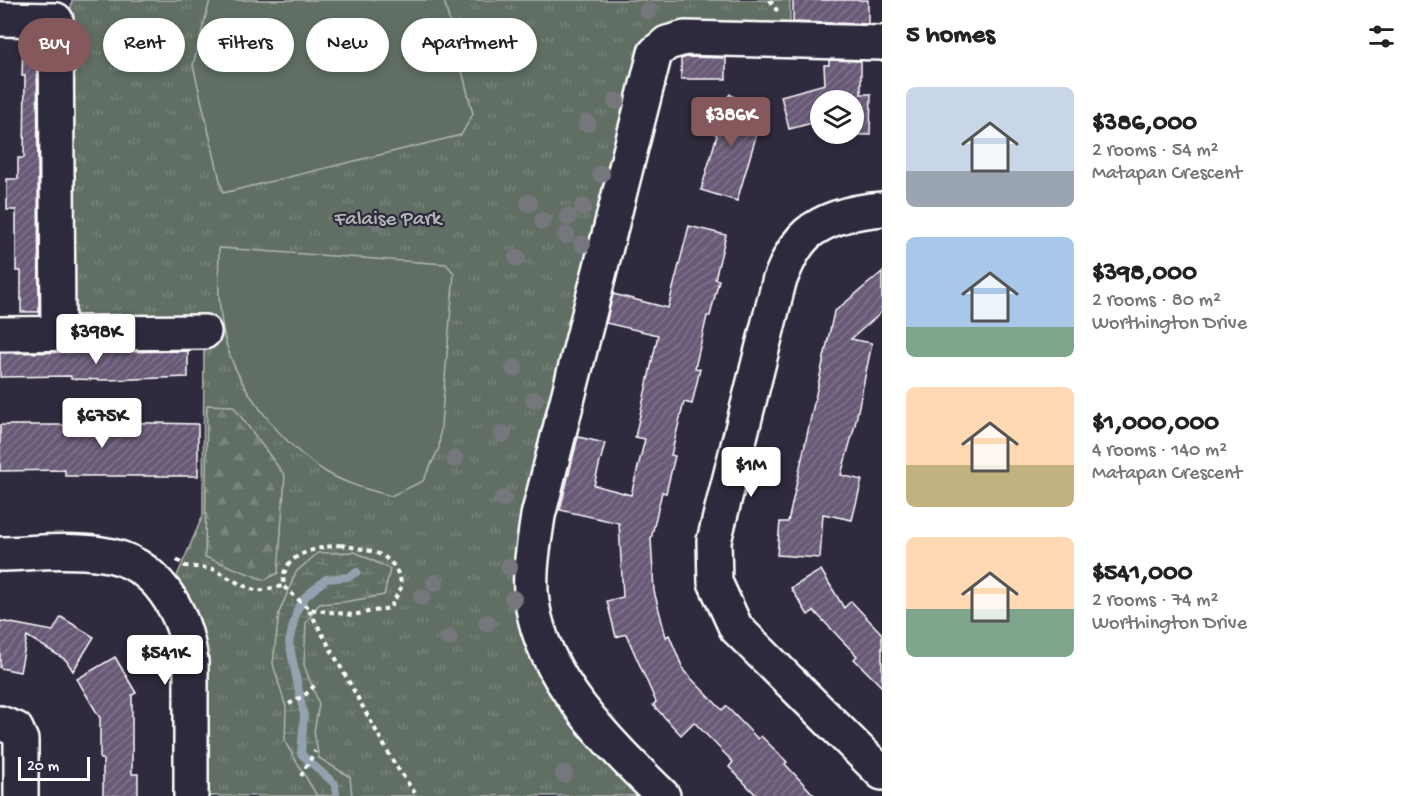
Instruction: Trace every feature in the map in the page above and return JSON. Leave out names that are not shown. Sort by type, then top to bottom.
[{"type":"street","points":[[0,20],[56,20],[58,333]]},
{"type":"street","points":[[663,796],[618,751],[587,714],[552,665],[532,604],[531,582],[538,516],[655,53],[667,43],[685,38],[882,43]]},
{"type":"street","points":[[882,209],[865,210],[830,221],[807,234],[789,258],[779,282],[714,541],[715,582],[736,628],[882,773]]},
{"type":"street","points":[[0,334],[204,332]]},
{"type":"street","points":[[0,554],[104,554],[139,568],[162,586],[178,611],[189,645],[191,796]]},
{"type":"street","points":[[0,723],[16,729],[21,740],[21,796]]},
{"type":"path","points":[[283,586],[285,570],[293,559],[321,547],[341,544],[365,549],[387,558],[398,570],[402,586],[390,608],[352,615],[309,609]]},
{"type":"path","points":[[170,555],[185,566],[213,569],[257,591],[283,586]]},
{"type":"path","points":[[283,586],[309,609],[394,763],[417,796]]},
{"type":"path","points":[[289,704],[306,694],[317,683]]},
{"type":"path","points":[[301,776],[315,751]]},
{"type":"green space","name":"Falaise Park","points":[[72,0],[790,0],[790,41],[667,43],[538,516],[541,635],[663,796],[203,796],[174,583],[203,515],[204,333],[58,333],[56,72],[91,72],[91,18],[58,18],[71,8]]},
{"type":"green space","points":[[210,0],[444,0],[449,18],[401,18],[401,72],[462,72],[473,114],[461,135],[223,193],[193,65],[197,50],[197,72],[294,72],[294,18],[205,18]]},
{"type":"green space","points":[[219,248],[446,264],[454,273],[439,448],[423,481],[391,496],[358,486],[326,472],[310,461],[278,431],[251,396],[231,358],[221,316]]},
{"type":"green space","points":[[207,405],[233,406],[285,476],[278,573],[265,580],[205,557]]},
{"type":"green space","points":[[355,552],[390,569],[384,595],[319,604],[306,623],[304,665],[319,704],[314,732],[319,758],[350,777],[352,796],[317,796],[285,742],[286,707],[273,664],[279,613],[296,572],[318,553]]},
{"type":"building","points":[[793,0],[868,0],[868,24],[793,22]]},
{"type":"building","points":[[687,57],[726,58],[726,79],[681,79],[681,59]]},
{"type":"building","points":[[829,60],[861,61],[861,90],[810,90],[810,124],[789,129],[781,96],[825,84],[824,65],[829,65]]},
{"type":"building","points":[[22,72],[37,72],[39,312],[21,312],[21,271],[16,271],[16,210],[7,210],[7,179],[18,179],[18,158],[24,158],[25,76],[22,76]]},
{"type":"building","points":[[730,94],[762,116],[737,201],[701,190],[717,135],[706,128]]},
{"type":"building","points":[[864,94],[871,94],[870,135],[864,135]]},
{"type":"building","points":[[689,226],[726,235],[715,279],[719,280],[710,316],[707,316],[695,368],[700,369],[692,404],[684,402],[671,455],[675,456],[666,493],[662,492],[651,539],[654,591],[666,637],[669,635],[684,671],[722,710],[726,706],[758,739],[761,736],[787,762],[785,764],[815,796],[757,796],[729,767],[733,762],[694,722],[681,735],[653,705],[656,702],[626,634],[616,637],[607,601],[623,597],[619,523],[560,510],[578,437],[605,443],[594,485],[631,495],[645,439],[635,437],[658,335],[606,323],[613,294],[668,308]]},
{"type":"building","points":[[882,272],[882,312],[851,339],[872,343],[855,425],[841,475],[862,480],[852,520],[823,514],[820,558],[777,555],[780,522],[788,522],[834,312]]},
{"type":"building","points":[[188,351],[188,377],[107,380],[71,379],[71,376],[0,377],[0,353]]},
{"type":"building","points":[[109,422],[198,424],[198,476],[65,476],[65,470],[0,471],[0,425],[109,425]]},
{"type":"building","points":[[821,570],[844,608],[851,601],[882,634],[882,687],[854,659],[857,656],[814,611],[808,615],[791,588]]},
{"type":"building","points":[[61,617],[94,637],[73,671],[66,660],[27,636],[20,672],[0,668],[0,621],[53,631]]},
{"type":"building","points":[[115,657],[136,693],[132,695],[132,774],[138,774],[138,796],[103,796],[100,718],[77,679]]},
{"type":"waterway","points":[[336,796],[335,784],[301,754],[304,716],[289,642],[297,610],[306,596],[326,579],[348,577],[357,572]]}]
